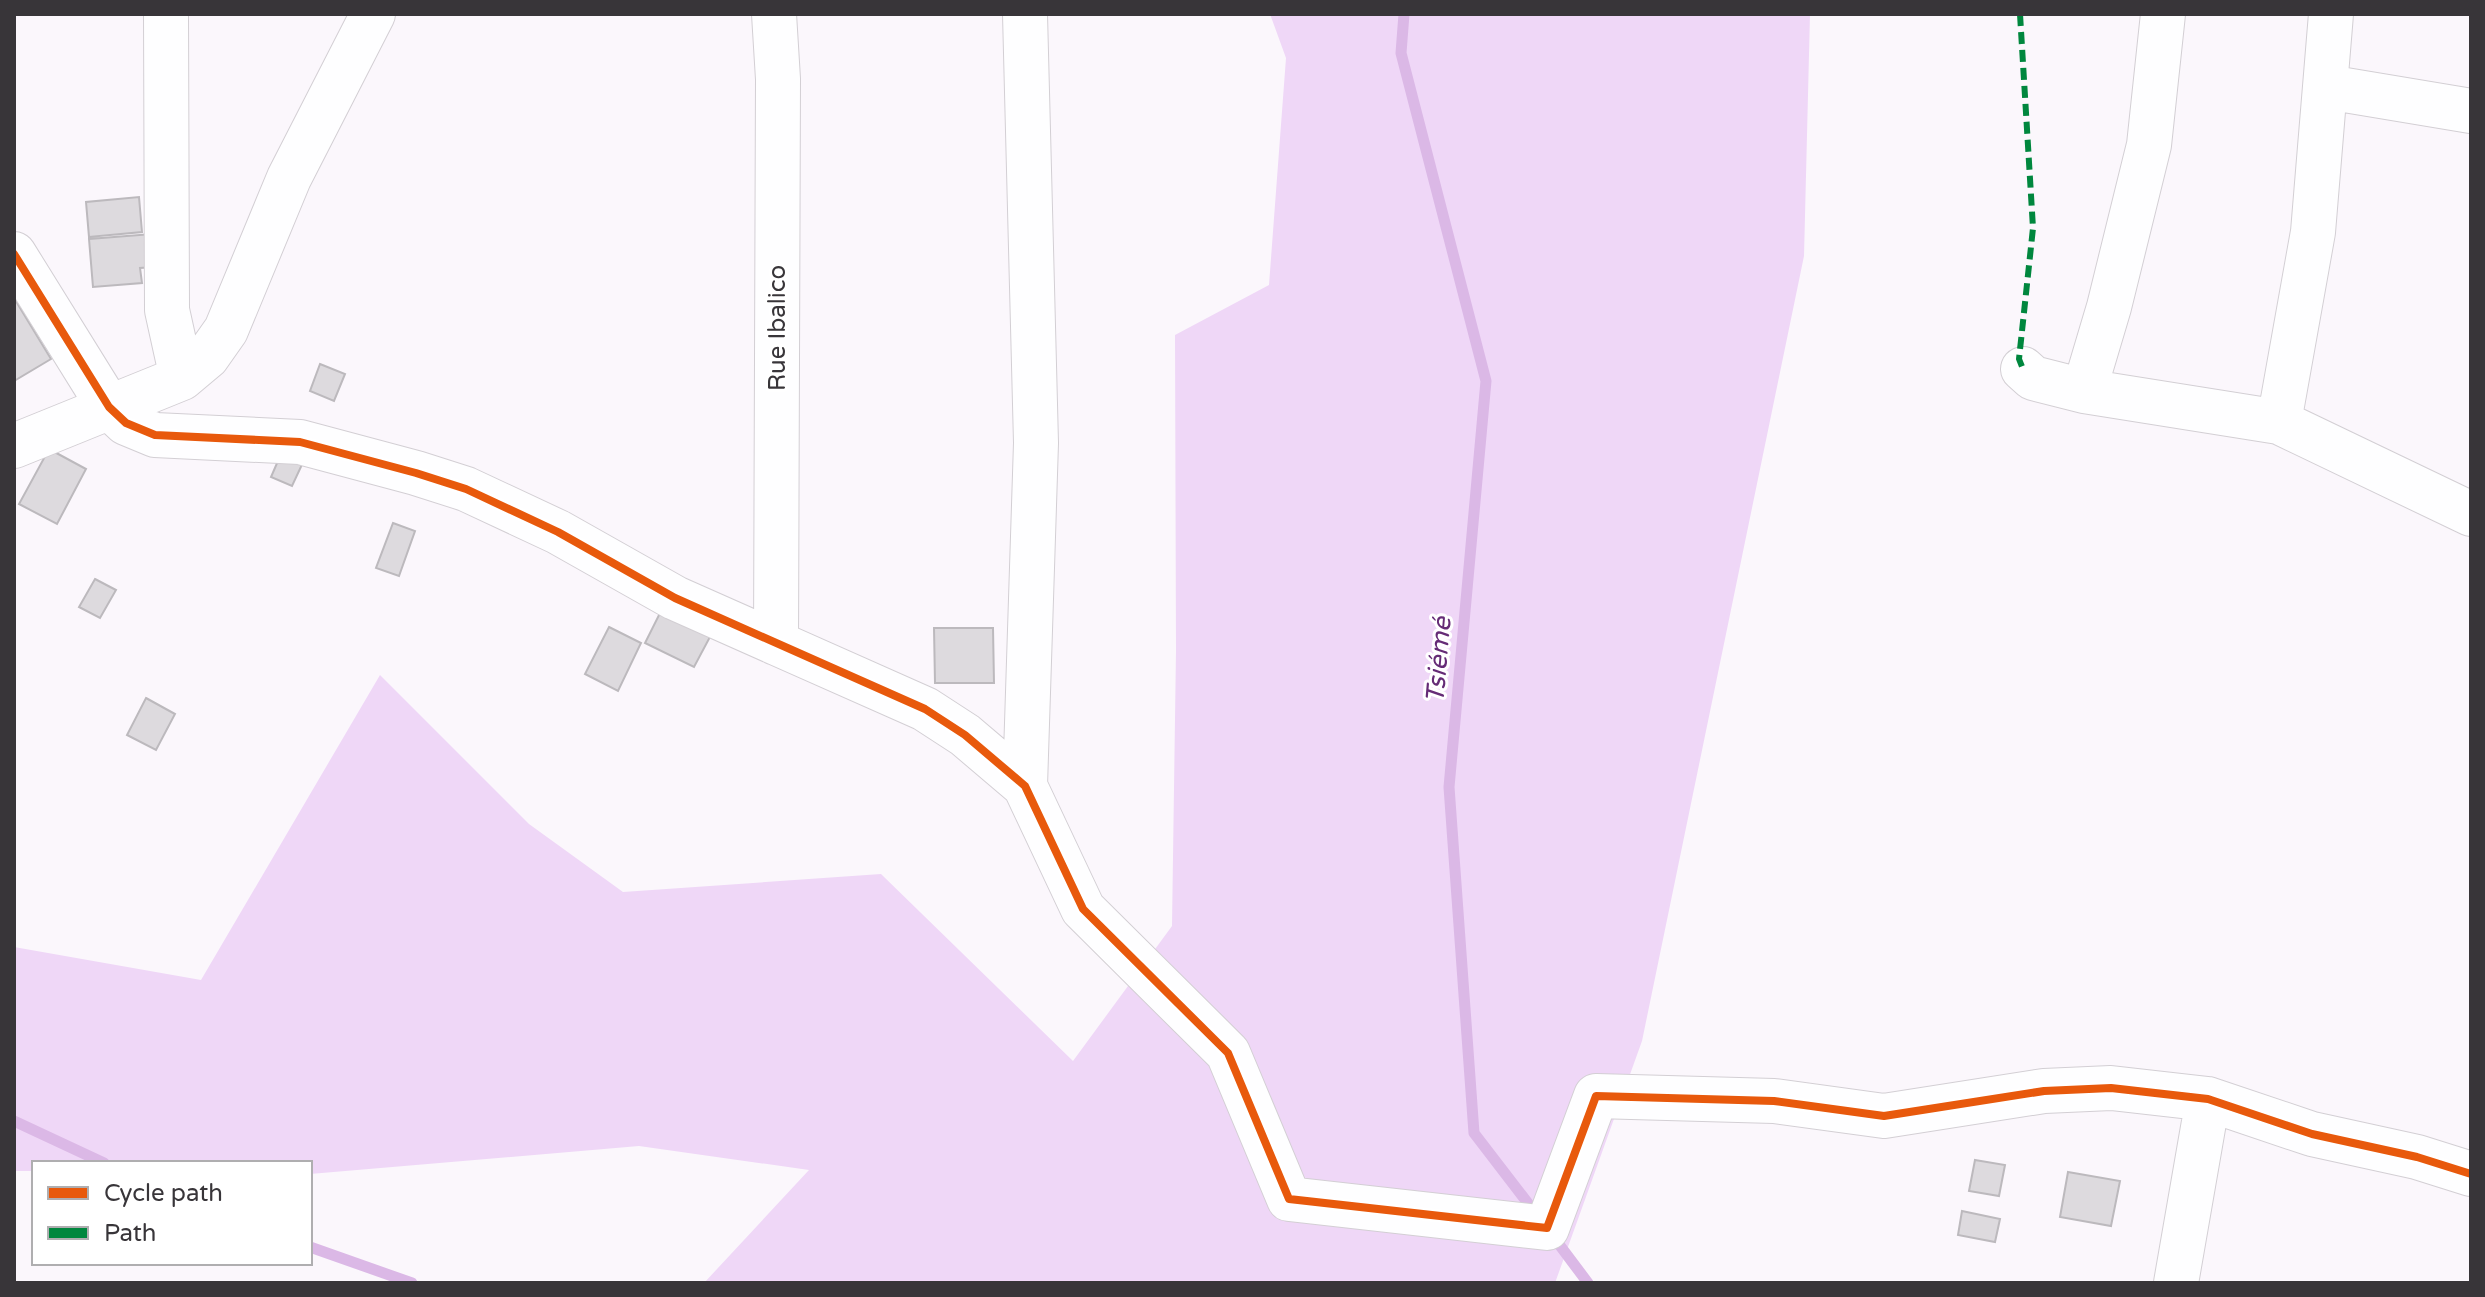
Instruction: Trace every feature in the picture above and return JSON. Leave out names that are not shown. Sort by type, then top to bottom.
[{"type":"street","points":[[166,14],[167,310],[182,378]]},
{"type":"street","points":[[14,446],[182,378],[207,357],[226,330],[289,178],[373,14]]},
{"type":"street","name":"Rue Ibalico","points":[[774,14],[778,79],[776,643]]},
{"type":"street","points":[[1025,14],[1036,443],[1025,786]]},
{"type":"street","points":[[2084,391],[2109,307],[2149,145],[2163,14]]},
{"type":"street","points":[[2279,422],[2313,232],[2331,14]]},
{"type":"street","points":[[2327,87],[2471,111]]},
{"type":"street","points":[[14,254],[109,407],[126,423],[155,435],[300,442],[466,489],[558,532],[675,598],[925,709],[965,735],[1025,786],[1083,909],[1228,1053],[1289,1199],[1547,1228],[1596,1096],[1774,1101],[1884,1116],[2044,1091],[2111,1088],[2208,1099],[2312,1134],[2417,1157],[2471,1174]]},
{"type":"street","points":[[2023,369],[2033,378],[2084,391],[2279,422],[2471,514]]},
{"type":"street","points":[[2176,1283],[2208,1099]]},
{"type":"shaded area","points":[[1270,14],[1810,14],[1804,256],[1642,1041],[1555,1283],[704,1283],[809,1170],[639,1146],[312,1174],[312,1161],[32,1161],[32,1171],[14,1171],[14,947],[201,980],[380,675],[529,824],[623,892],[881,874],[1073,1061],[1172,926],[1176,651],[1175,335],[1269,285],[1286,58]]},
{"type":"building","points":[[139,197],[142,232],[89,237],[86,202]]},
{"type":"building","points":[[152,234],[155,267],[140,268],[142,283],[93,287],[89,239]]},
{"type":"building","points":[[14,298],[51,359],[14,381]]},
{"type":"building","points":[[320,364],[345,374],[334,401],[310,391]]},
{"type":"building","points":[[284,447],[306,456],[292,486],[271,477]]},
{"type":"building","points":[[49,449],[86,469],[57,524],[19,504]]},
{"type":"building","points":[[393,523],[415,531],[399,576],[376,568]]},
{"type":"building","points":[[95,579],[116,590],[100,618],[79,607]]},
{"type":"building","points":[[661,611],[711,635],[694,667],[645,643]]},
{"type":"building","points":[[609,627],[641,643],[618,691],[585,674]]},
{"type":"building","points":[[934,628],[993,628],[994,683],[935,683]]},
{"type":"building","points":[[146,698],[175,714],[156,750],[127,735]]},
{"type":"building","points":[[1975,1160],[2005,1165],[1999,1196],[1969,1191]]},
{"type":"building","points":[[2068,1172],[2120,1181],[2111,1226],[2060,1217]]},
{"type":"building","points":[[1962,1211],[2000,1219],[1995,1242],[1958,1235]]},
{"type":"waterway","name":"Tsiémé","points":[[1404,14],[1401,53],[1486,381],[1449,787],[1474,1133],[1537,1215]]},
{"type":"waterway","points":[[14,1121],[100,1161]]},
{"type":"waterway","name":"Tsiémé","points":[[1552,1235],[1588,1283]]},
{"type":"waterway","points":[[312,1248],[412,1283]]},
{"type":"marked path","points":[[2020,14],[2033,228],[2019,359],[2023,369]]},
{"type":"cycle path","points":[[14,254],[109,407],[126,423],[155,435],[300,442],[466,489],[558,532],[675,598],[925,709],[965,735],[1025,786],[1083,909],[1228,1053],[1289,1199],[1547,1228],[1596,1096],[1774,1101],[1884,1116],[2044,1091],[2111,1088],[2208,1099],[2312,1134],[2417,1157],[2471,1174]]}]
